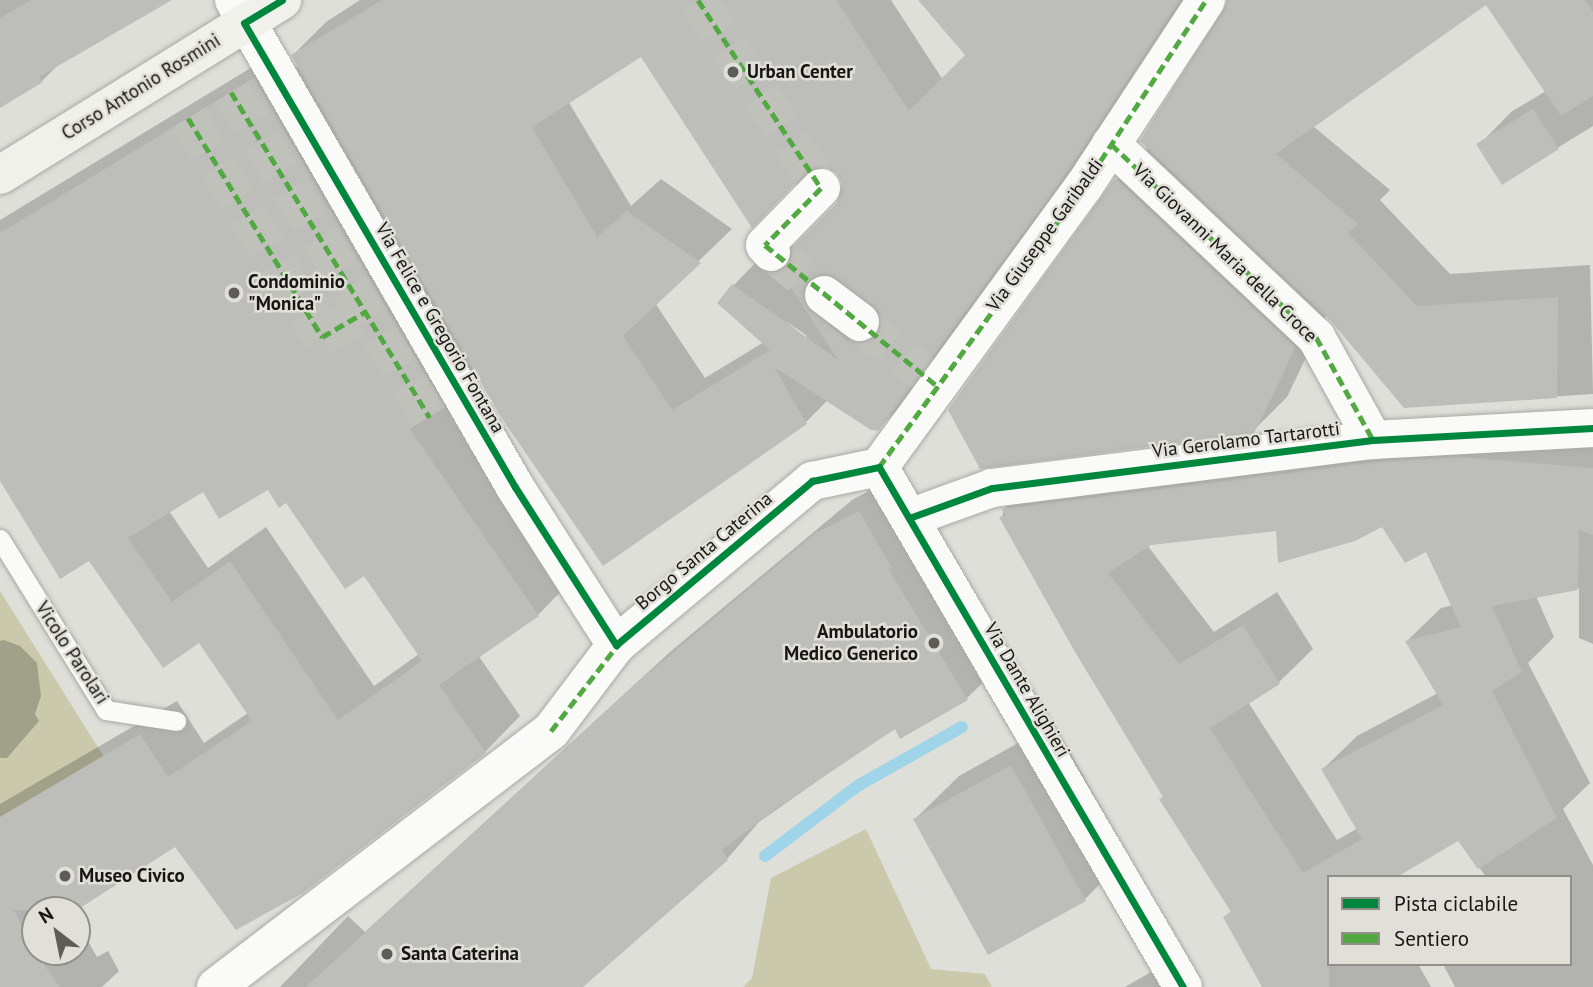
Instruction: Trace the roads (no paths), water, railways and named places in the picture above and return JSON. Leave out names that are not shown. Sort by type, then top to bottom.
[{"type":"main road","name":"Corso Antonio Rosmini","points":[[0,175],[239,12],[282,0]]},
{"type":"street","name":"Via Giuseppe Garibaldi","points":[[879,467],[931,380],[1040,247],[1206,0]]},
{"type":"street","name":"Via Felice e Gregorio Fontana","points":[[239,12],[515,487],[616,645]]},
{"type":"street","name":"Via Giovanni Maria della Croce","points":[[1111,144],[1316,337],[1373,440]]},
{"type":"street","points":[[771,252],[765,245],[821,193],[821,188]]},
{"type":"street","points":[[824,295],[860,322]]},
{"type":"street","name":"Via Gerolamo Tartarotti","points":[[909,518],[992,488],[1373,440],[1593,428]]},
{"type":"street","name":"Borgo Santa Caterina","points":[[216,987],[551,731],[616,645],[812,481],[879,467]]},
{"type":"street","name":"Via Dante Alighieri","points":[[879,467],[1183,987]]},
{"type":"lane","name":"Vicolo Parolari","points":[[0,539],[106,710],[176,720]]},
{"type":"waterway","points":[[765,856],[859,785],[962,727]]},
{"type":"tunnel","points":[[698,0],[821,188]]},
{"type":"tunnel","points":[[231,92],[429,417]]},
{"type":"tunnel","points":[[188,118],[322,337],[365,312]]},
{"type":"tunnel","points":[[771,252],[824,295]]},
{"type":"tunnel","points":[[860,322],[926,376]]},
{"type":"place","name":"Urban Center","points":[[733,72]]},
{"type":"place","name":"Condominio \"Monica\"","points":[[234,293]]},
{"type":"place","name":"Ambulatorio Medico Generico","points":[[934,643]]},
{"type":"place","name":"Museo Civico","points":[[65,876]]},
{"type":"place","name":"Santa Caterina","points":[[387,954]]}]
